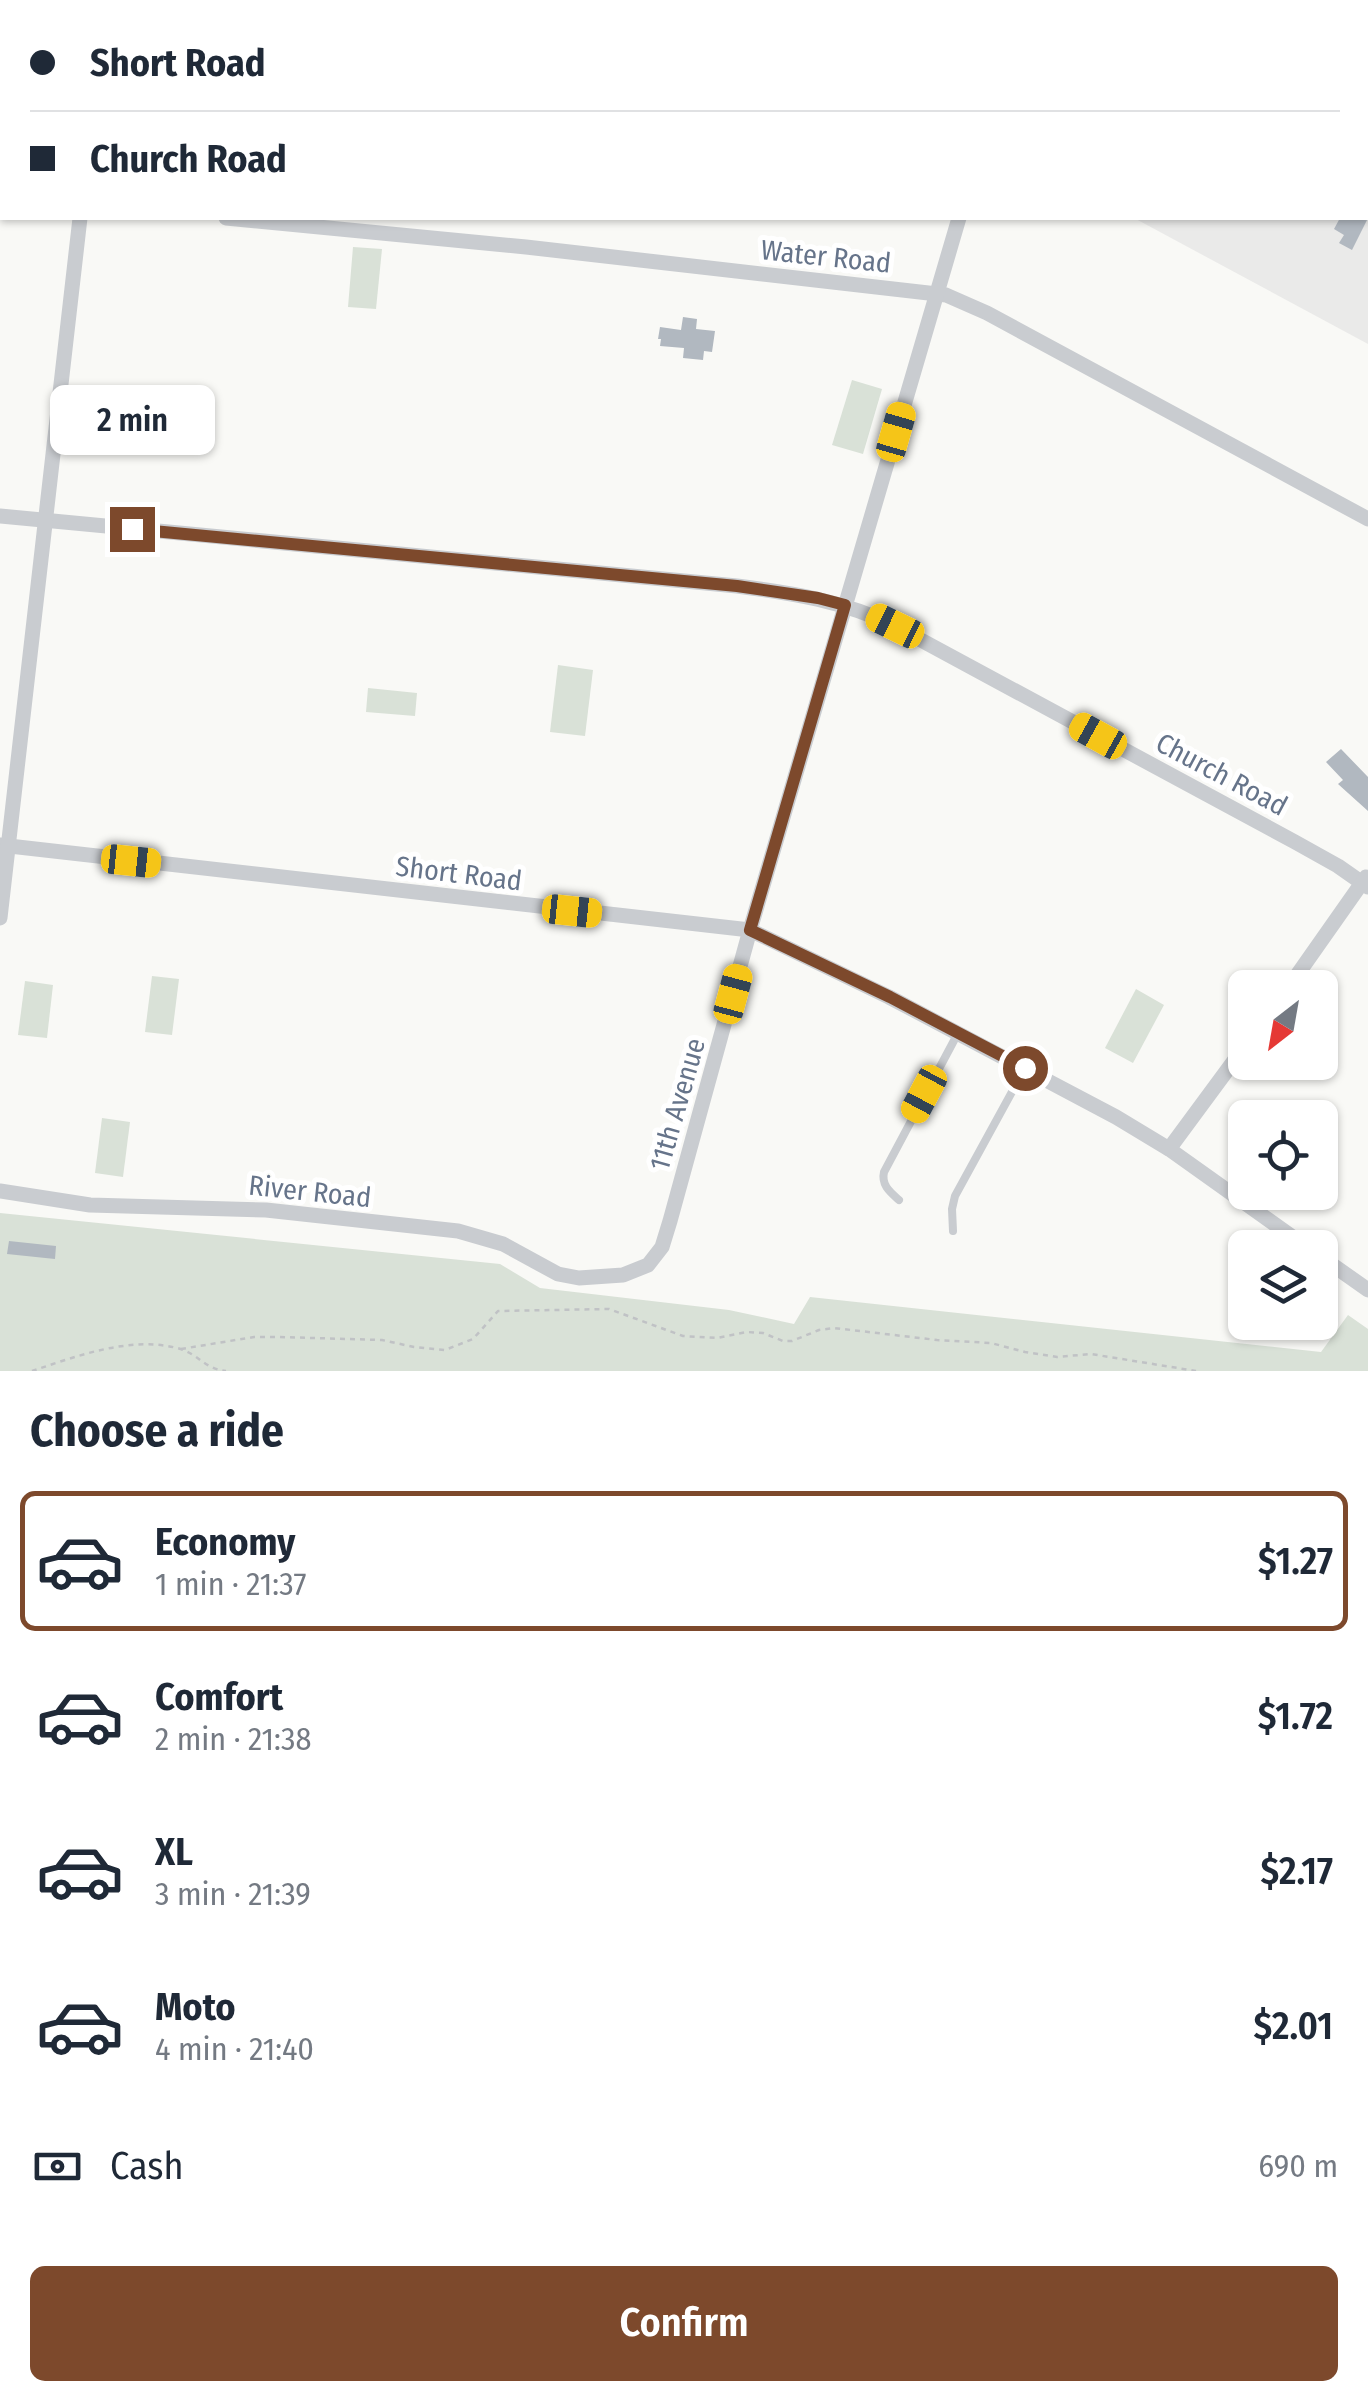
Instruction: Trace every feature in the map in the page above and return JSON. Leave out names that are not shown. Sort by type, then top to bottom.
[{"type":"street","points":[[0,918],[4,846],[80,220]]},
{"type":"street","name":"Water Road","points":[[247,220],[566,251],[954,298],[987,312],[1368,518]]},
{"type":"street","name":"11th Avenue","points":[[606,1277],[642,1269],[662,1247],[750,930],[958,220]]},
{"type":"street","name":"Church Road","points":[[0,516],[737,586],[845,605],[895,626],[1366,881]]},
{"type":"street","name":"Short Road","points":[[4,846],[750,930],[890,997],[1116,1117],[1282,1230]]},
{"type":"street","points":[[1301,970],[1366,881]]},
{"type":"street","points":[[1169,1150],[1228,1069]]},
{"type":"street","name":"River Road","points":[[0,1192],[90,1205],[266,1210],[458,1230],[502,1244],[565,1276],[606,1277]]},
{"type":"street","points":[[1338,1269],[1368,1290]]},
{"type":"lane","points":[[900,1200],[886,1188],[884,1172],[958,1033]]},
{"type":"lane","points":[[953,1231],[955,1196],[1025,1068]]},
{"type":"path","points":[[181,1349],[254,1337],[279,1337],[382,1340],[445,1350],[474,1339],[498,1311],[598,1308],[618,1311],[682,1336],[718,1338],[747,1332],[792,1342],[834,1328],[991,1343],[1057,1357],[1091,1354],[1196,1371]]},
{"type":"path","points":[[32,1371],[106,1349],[142,1344],[181,1349],[194,1354],[209,1368],[226,1371]]},
{"type":"shaded area","points":[[1138,220],[1368,220],[1368,344]]},
{"type":"shaded area","points":[[353,247],[382,249],[376,309],[348,307]]},
{"type":"shaded area","points":[[852,380],[882,389],[863,454],[832,445]]},
{"type":"shaded area","points":[[558,665],[593,670],[585,736],[550,732]]},
{"type":"shaded area","points":[[368,688],[417,693],[415,716],[366,712]]},
{"type":"shaded area","points":[[152,976],[179,979],[172,1035],[145,1032]]},
{"type":"shaded area","points":[[25,981],[53,985],[47,1038],[18,1035]]},
{"type":"shaded area","points":[[1136,989],[1164,1005],[1133,1063],[1105,1048]]},
{"type":"shaded area","points":[[102,1118],[130,1122],[123,1177],[95,1173]]},
{"type":"shaded area","points":[[0,1213],[500,1264],[540,1288],[729,1310],[794,1324],[810,1297],[1321,1352],[1330,1340],[1338,1340],[1338,1329],[1348,1315],[1368,1329],[1368,1371],[0,1371]]},
{"type":"building","points":[[1339,220],[1367,220],[1352,250],[1339,243],[1344,235],[1334,229]]},
{"type":"building","points":[[683,317],[697,319],[696,329],[715,331],[712,352],[704,351],[703,360],[683,358],[684,348],[660,346],[660,327],[681,330]]},
{"type":"building","points":[[1341,749],[1368,777],[1368,811],[1338,784],[1343,780],[1326,762]]},
{"type":"building","points":[[9,1241],[56,1246],[55,1259],[7,1254]]},
{"type":"route","points":[[132,529],[737,586],[845,605],[750,930],[1025,1068]]}]
